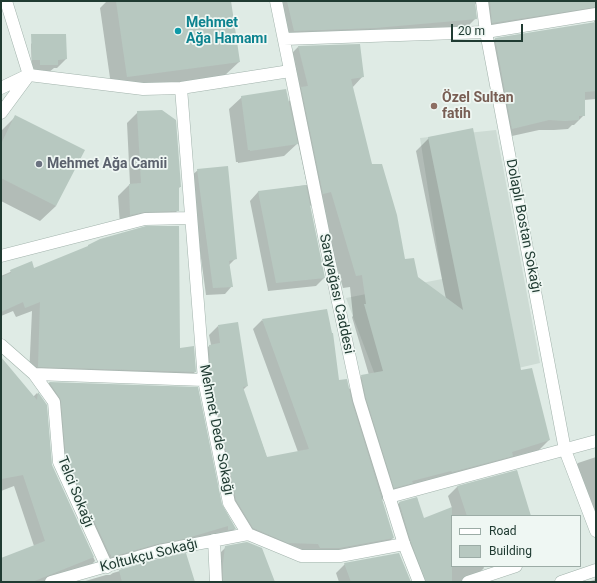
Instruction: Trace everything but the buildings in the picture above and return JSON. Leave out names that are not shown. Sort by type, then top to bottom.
[{"type":"street","points":[[6,1],[29,75]]},
{"type":"street","name":"Sarayağası Caddesi","points":[[276,1],[359,400],[404,544],[419,582]]},
{"type":"street","name":"Dolaplı Bostan Sokağı","points":[[482,1],[486,32],[565,450],[596,531]]},
{"type":"street","points":[[284,39],[486,32],[596,14]]},
{"type":"street","points":[[1,88],[29,75],[144,88],[181,88],[290,71]]},
{"type":"street","points":[[1,112],[29,75]]},
{"type":"street","name":"Mehmet Dede Sokağı","points":[[181,88],[204,380],[229,503],[248,534]]},
{"type":"street","points":[[1,256],[144,220],[191,218]]},
{"type":"street","name":"Telci Sokağı","points":[[1,345],[34,374],[54,402],[59,462],[107,566]]},
{"type":"street","points":[[34,374],[204,380]]},
{"type":"street","points":[[389,497],[596,441]]},
{"type":"street","points":[[248,534],[301,556],[340,556],[404,544]]},
{"type":"street","name":"Koltukçu Sokağı","points":[[51,582],[159,552],[248,534]]},
{"type":"street","points":[[214,540],[216,582]]},
{"type":"street","points":[[468,582],[513,567]]},
{"type":"street","points":[[561,582],[596,570]]},
{"type":"shaded area","points":[[496,130],[540,363],[384,399],[346,298],[442,279],[420,138]]},
{"type":"place","name":"Mehmet Ağa Hamamı","points":[[178,31]]},
{"type":"place","name":"Özel Sultan fatih","points":[[434,106]]},
{"type":"place","name":"Mehmet Ağa Camii","points":[[39,164]]}]
